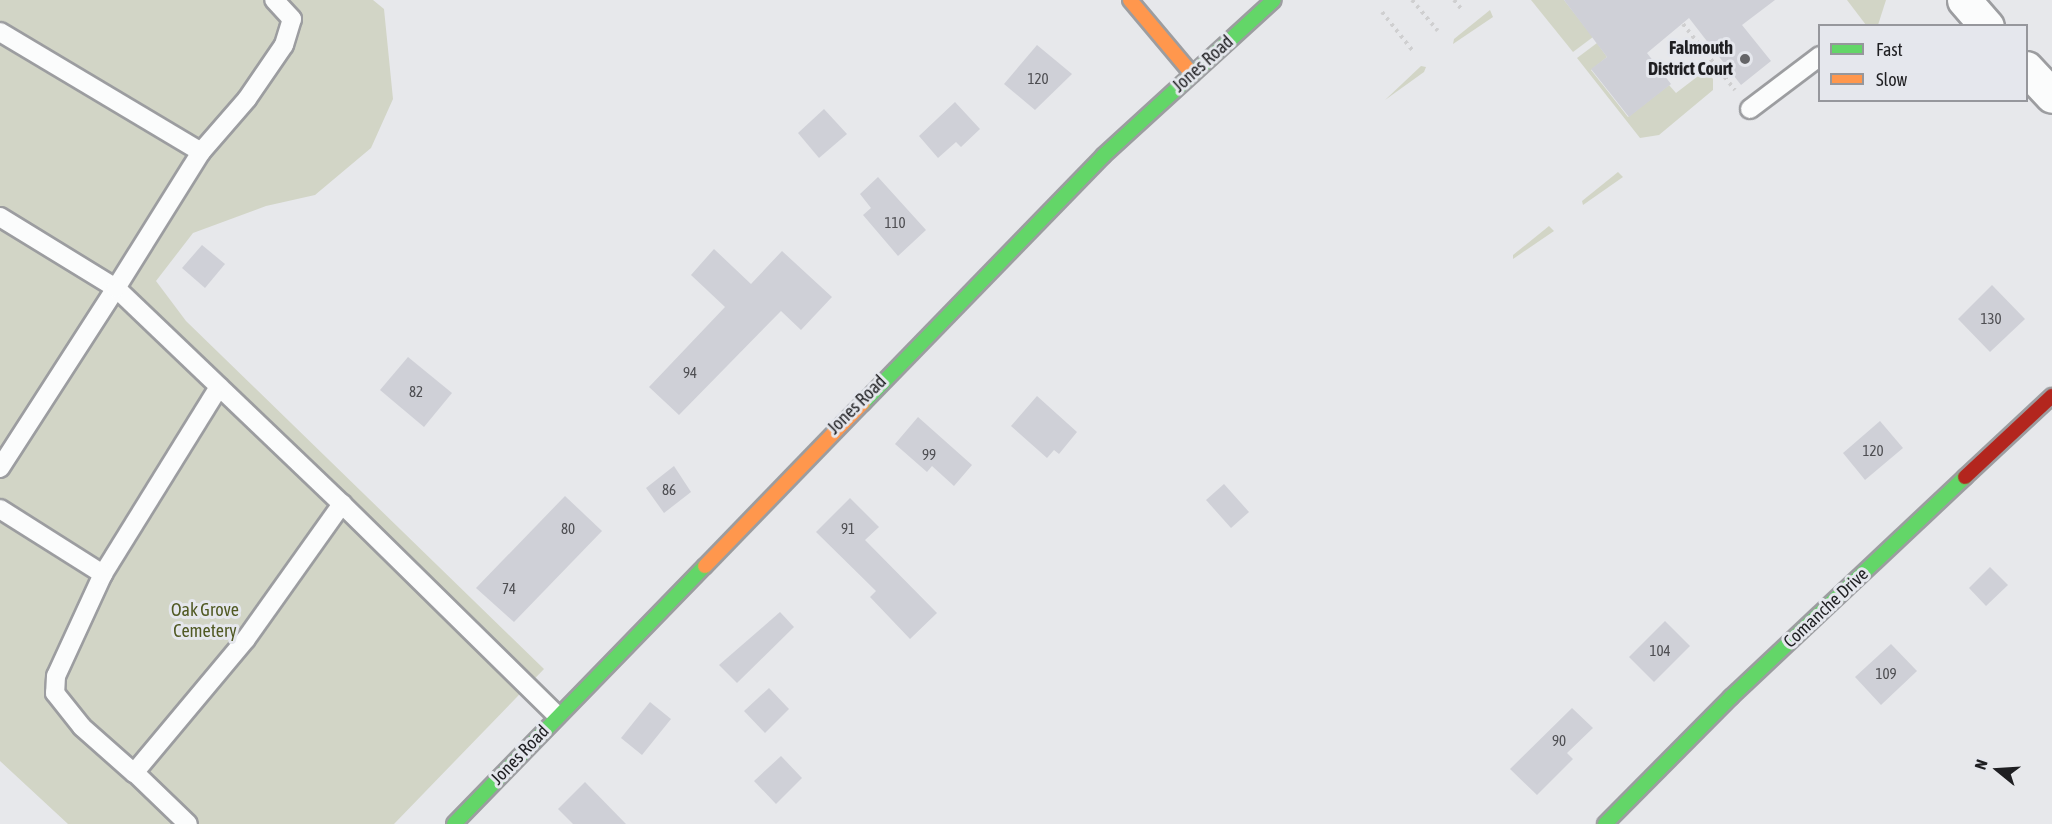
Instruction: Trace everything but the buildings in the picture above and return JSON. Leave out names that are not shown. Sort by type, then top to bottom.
[{"type":"main road","points":[[1130,0],[1192,74]]},
{"type":"main road","name":"Jones Road","points":[[454,824],[945,315],[1192,74],[1274,0]]},
{"type":"main road","name":"Comanche Drive","points":[[1605,824],[1731,697],[2052,396]]},
{"type":"street","points":[[1964,0],[1985,24]]},
{"type":"street","points":[[2028,70],[2052,96]]},
{"type":"lane","points":[[0,468],[201,152],[248,99],[284,45],[292,19],[274,0]]},
{"type":"lane","points":[[0,32],[201,152]]},
{"type":"lane","points":[[1750,109],[1818,58]]},
{"type":"lane","points":[[0,217],[116,288],[342,504],[557,715]]},
{"type":"lane","points":[[188,824],[133,771],[82,727],[55,693],[56,676],[103,574],[219,387]]},
{"type":"lane","points":[[133,771],[246,639],[342,504]]},
{"type":"lane","points":[[0,508],[103,574]]},
{"type":"path","points":[[1412,0],[1437,30]]},
{"type":"path","points":[[1454,0],[1462,10]]},
{"type":"path","points":[[1382,12],[1413,51]]},
{"type":"path","points":[[1683,24],[1750,109]]},
{"type":"green space","name":"Oak Grove Cemetery","points":[[0,0],[373,0],[384,9],[393,99],[371,148],[315,195],[266,206],[193,233],[156,281],[186,321],[544,669],[394,824],[68,824],[0,761]]},
{"type":"green space","points":[[1531,0],[1564,0],[1593,37],[1573,52]]},
{"type":"green space","points":[[1847,0],[1886,0],[1878,24],[1865,24]]},
{"type":"green space","points":[[1490,10],[1493,17],[1453,44],[1454,39]]},
{"type":"green space","points":[[1597,43],[1607,57],[1591,70],[1628,117],[1669,85],[1676,93],[1706,70],[1713,79],[1713,90],[1659,135],[1640,138],[1577,58]]},
{"type":"green space","points":[[1421,66],[1426,67],[1424,72],[1385,100]]},
{"type":"green space","points":[[1618,172],[1623,177],[1583,205],[1582,201]]},
{"type":"green space","points":[[1549,226],[1554,231],[1513,259],[1513,255]]},
{"type":"traffic: fast","points":[[863,403],[1103,156],[1274,0]]},
{"type":"traffic: fast","points":[[1605,824],[1731,697],[1965,477]]},
{"type":"traffic: fast","points":[[454,824],[705,566]]},
{"type":"traffic: slow","points":[[1130,0],[1192,74]]},
{"type":"traffic: slow","points":[[705,566],[863,403]]},
{"type":"traffic: jam","points":[[1965,477],[2052,396]]},
{"type":"place","name":"Falmouth District Court","points":[[1745,59]]}]
